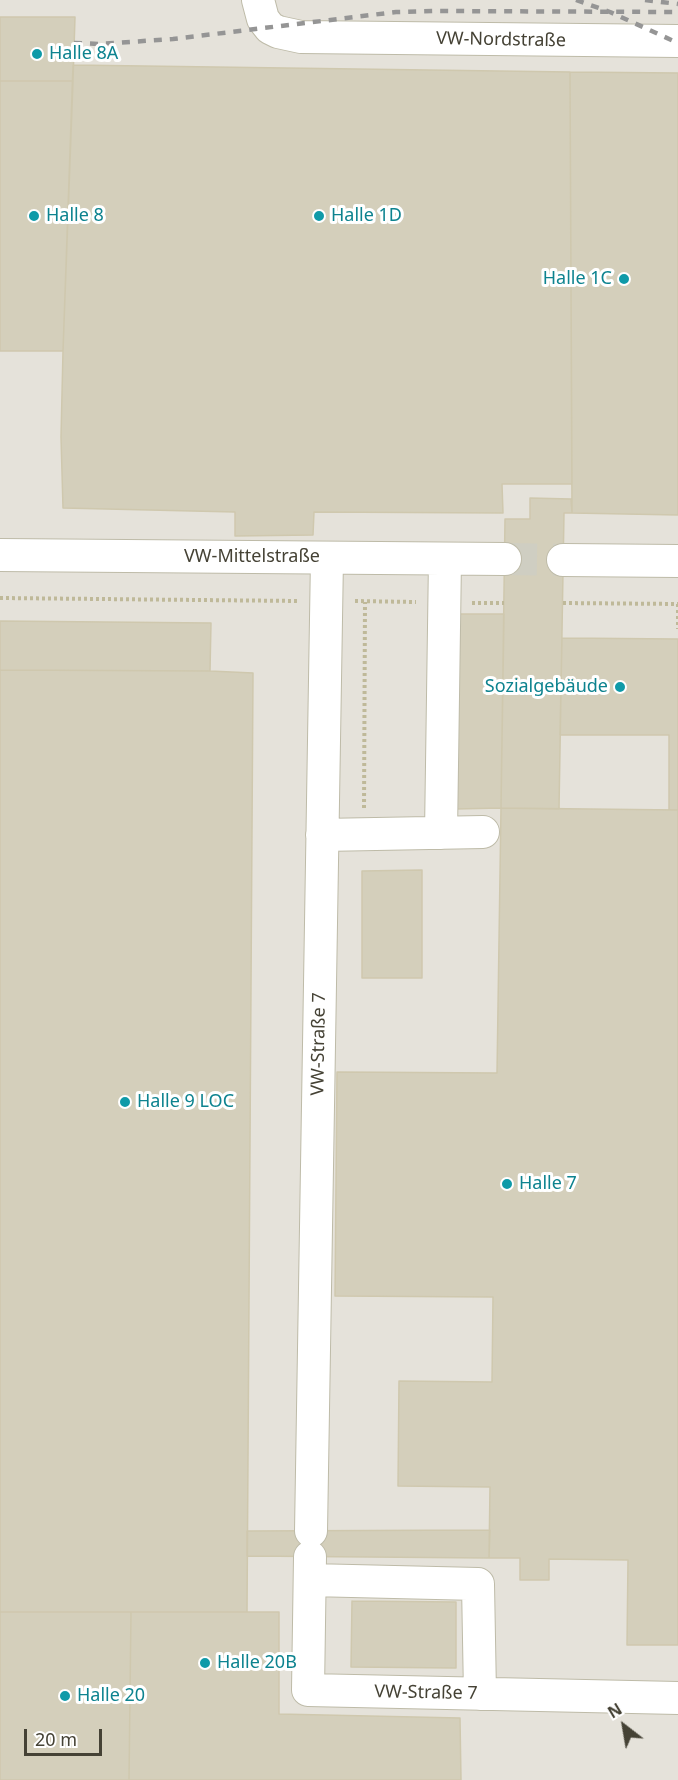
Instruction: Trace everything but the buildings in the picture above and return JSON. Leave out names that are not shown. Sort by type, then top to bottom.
[{"type":"street","name":"VW-Nordstraße","points":[[258,0],[263,19],[270,28],[290,36],[678,41]]},
{"type":"street","name":"VW-Mittelstraße","points":[[0,555],[505,560]]},
{"type":"street","name":"VW-Straße 7","points":[[327,558],[308,1690],[678,1698]]},
{"type":"street","points":[[441,833],[445,559]]},
{"type":"street","points":[[563,560],[678,561]]},
{"type":"street","points":[[322,835],[483,832]]},
{"type":"street","points":[[310,1556],[478,1584],[480,1694]]},
{"type":"path","points":[[0,598],[504,603]]},
{"type":"path","points":[[364,834],[365,602]]},
{"type":"path","points":[[562,603],[678,604],[678,629]]},
{"type":"shaded area","points":[[0,0],[678,0],[678,1780],[0,1780]]},
{"type":"tunnel","points":[[505,559],[563,560]]},
{"type":"railway","points":[[576,0],[610,12],[678,43]]},
{"type":"railway","points":[[645,0],[678,4]]},
{"type":"railway","points":[[74,43],[100,44],[173,39],[396,12],[678,12]]},
{"type":"place","name":"Halle 8A","points":[[37,54]]},
{"type":"place","name":"Halle 8","points":[[34,216]]},
{"type":"place","name":"Halle 1D","points":[[319,216]]},
{"type":"place","name":"Halle 1C","points":[[624,279]]},
{"type":"place","name":"Sozialgebäude","points":[[620,687]]},
{"type":"place","name":"Halle 9 LOC","points":[[125,1102]]},
{"type":"place","name":"Halle 7","points":[[507,1184]]},
{"type":"place","name":"Halle 20B","points":[[205,1663]]},
{"type":"place","name":"Halle 20","points":[[65,1696]]}]
